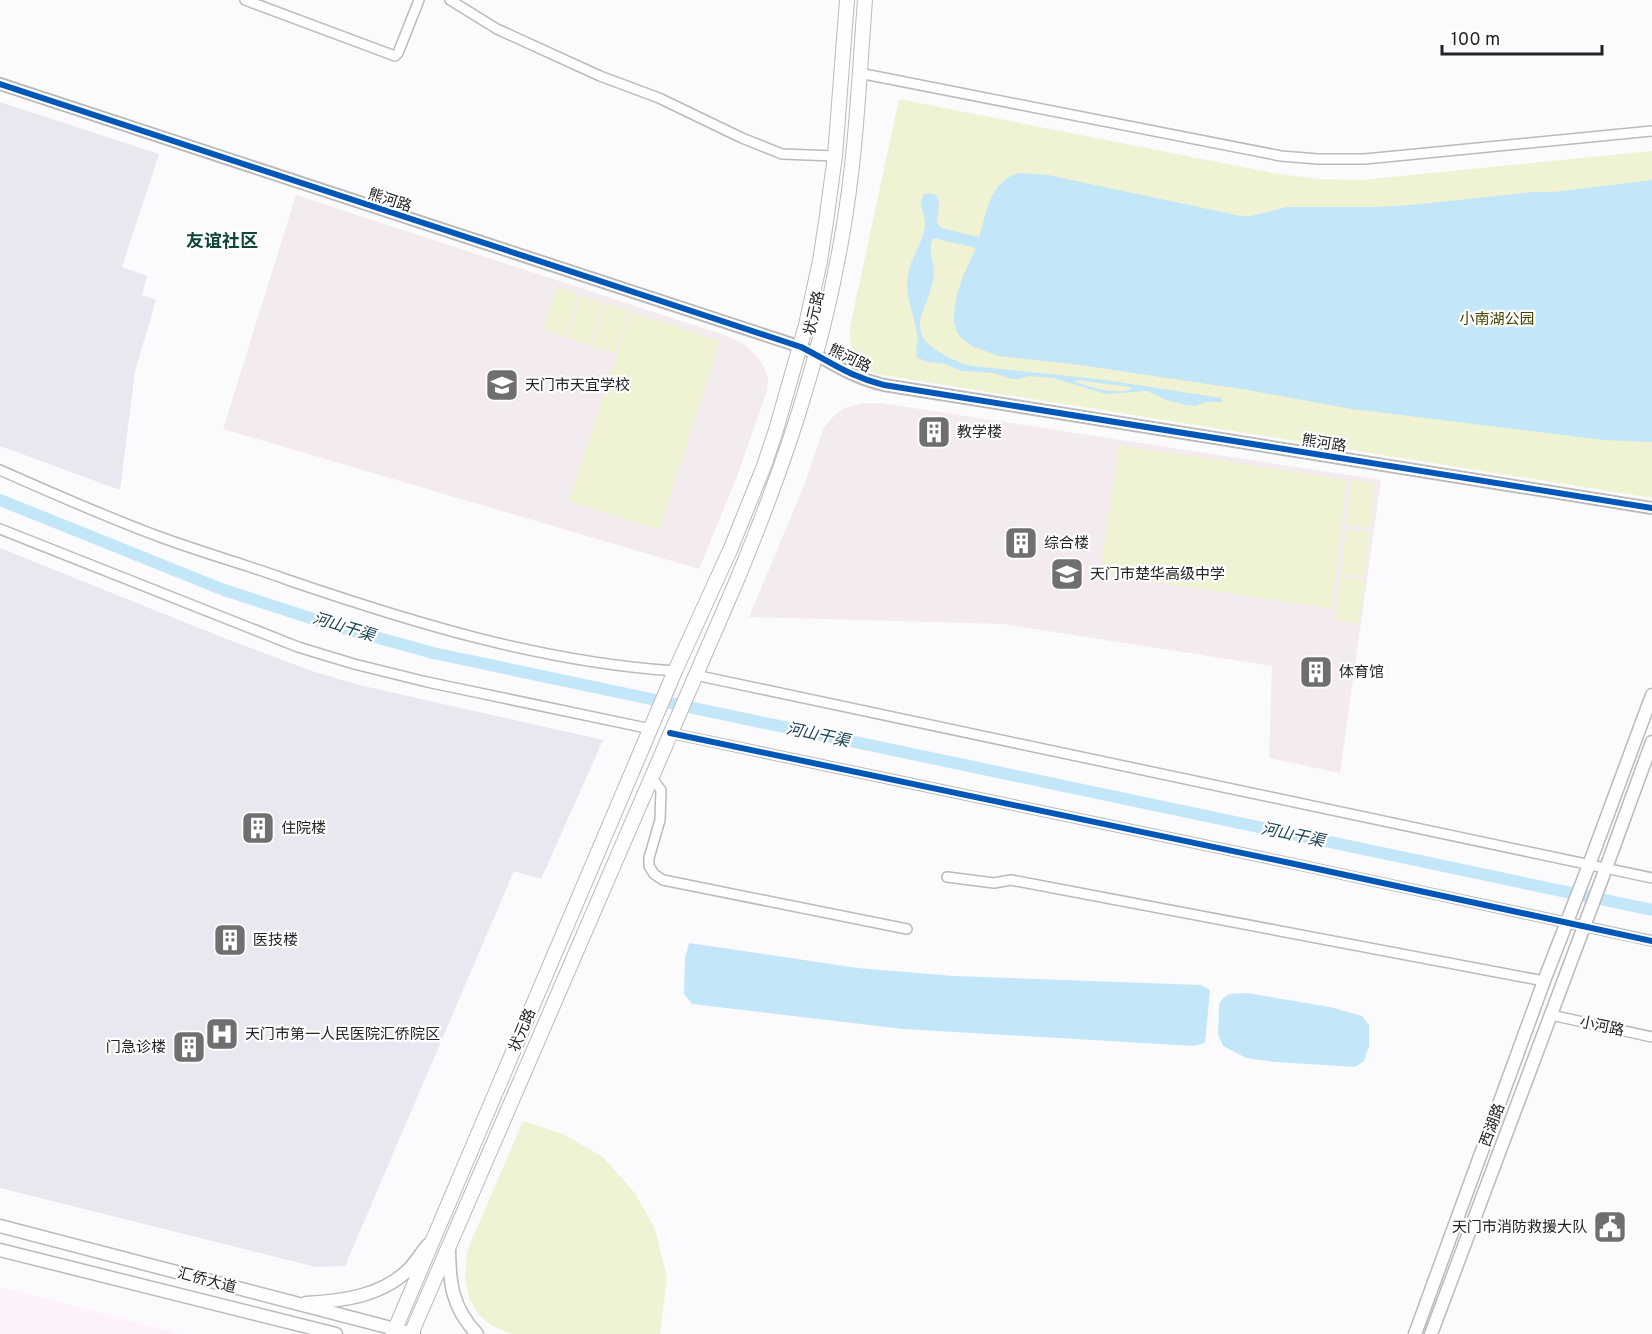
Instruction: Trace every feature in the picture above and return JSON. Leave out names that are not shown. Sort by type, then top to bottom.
[{"type":"main road","name":"状元路","points":[[394,1331],[764,466],[801,347],[820,261],[835,156],[847,0]]},
{"type":"main road","name":"状元路","points":[[412,1334],[760,525],[791,440],[816,355],[835,274],[845,218],[853,156],[865,0]]},
{"type":"main road","points":[[1588,868],[1652,695]]},
{"type":"main road","points":[[1605,872],[1647,768],[1652,742]]},
{"type":"main road","name":"西湖路","points":[[1414,1334],[1588,868]]},
{"type":"main road","name":"西湖路","points":[[1431,1334],[1605,872]]},
{"type":"main road","name":"汇侨大道","points":[[0,1226],[412,1334]]},
{"type":"main road","points":[[294,1304],[350,1299],[381,1288],[410,1268],[433,1239]]},
{"type":"main road","points":[[449,1245],[449,1271],[453,1294],[459,1310],[477,1334]]},
{"type":"main road","name":"汇侨大道","points":[[0,1250],[336,1334]]},
{"type":"main road","points":[[288,1323],[302,1323],[309,1317],[306,1309],[294,1304]]},
{"type":"main road","points":[[288,1323],[304,1334]]},
{"type":"street","points":[[245,0],[395,56],[419,0]]},
{"type":"street","points":[[450,0],[497,29],[600,76],[659,98],[742,138],[782,154],[835,156]]},
{"type":"street","points":[[860,73],[1281,156],[1318,159],[1365,159],[1652,131]]},
{"type":"street","name":"熊河路","points":[[0,84],[801,347],[847,373],[884,385],[1652,508]]},
{"type":"street","points":[[0,470],[165,539],[379,611],[481,639],[578,660],[674,675]]},
{"type":"street","points":[[0,529],[298,647],[427,682],[652,728]]},
{"type":"street","points":[[693,678],[1605,872],[1652,878]]},
{"type":"street","points":[[670,734],[1568,919],[1652,941]]},
{"type":"street","points":[[652,778],[661,790],[660,820],[649,858],[649,866],[654,874],[663,880],[907,929]]},
{"type":"street","points":[[947,877],[994,883],[1011,880],[1544,981]]},
{"type":"street","name":"小河路","points":[[1551,1015],[1652,1037]]},
{"type":"shaded area","points":[[0,102],[159,154],[122,267],[147,276],[142,295],[156,300],[135,371],[120,490],[0,446]]},
{"type":"shaded area","name":"天门市天宜学校","points":[[296,195],[727,336],[744,344],[755,354],[768,378],[767,391],[736,479],[699,569],[223,429]]},
{"type":"shaded area","name":"天门市楚华高级中学","points":[[862,403],[881,403],[1381,480],[1340,773],[1269,758],[1272,666],[1003,624],[749,617],[805,483],[824,427],[845,408]]},
{"type":"shaded area","name":"天门市第一人民医院汇侨院区","points":[[0,548],[312,671],[359,685],[603,740],[541,879],[514,871],[345,1266],[316,1267],[0,1188]]},
{"type":"shaded area","points":[[0,1287],[182,1334],[0,1334]]},
{"type":"green space","name":"小南湖公园","points":[[899,99],[1278,174],[1321,179],[1361,180],[1652,151],[1652,498],[875,374],[861,365],[854,355],[850,327]]},
{"type":"green space","points":[[557,287],[579,295],[565,337],[543,329]]},
{"type":"green space","points":[[581,296],[604,303],[590,345],[567,338]]},
{"type":"green space","points":[[606,304],[629,311],[615,353],[592,346]]},
{"type":"green space","points":[[631,312],[720,341],[659,530],[569,501]]},
{"type":"green space","points":[[1119,445],[1347,480],[1331,609],[1100,573]]},
{"type":"green space","points":[[1351,480],[1375,483],[1370,528],[1346,525]]},
{"type":"green space","points":[[1346,529],[1370,532],[1364,576],[1340,574]]},
{"type":"green space","points":[[1340,577],[1364,579],[1359,624],[1335,621]]},
{"type":"green space","points":[[523,1121],[563,1134],[603,1157],[635,1193],[655,1229],[667,1278],[660,1334],[512,1334],[492,1326],[478,1314],[469,1298],[465,1278],[467,1251]]},
{"type":"water","name":"小南湖公园","points":[[1020,173],[1048,175],[1241,216],[1251,216],[1287,207],[1411,205],[1652,180],[1652,442],[1604,440],[1352,409],[1248,390],[1080,365],[998,356],[972,346],[962,339],[954,322],[957,294],[976,248],[937,239],[933,239],[931,243],[934,273],[920,327],[924,339],[946,356],[972,366],[1106,380],[1221,398],[1223,402],[1205,402],[1196,406],[1166,400],[1147,391],[1106,394],[1053,378],[1029,376],[1012,379],[993,373],[962,371],[918,358],[916,327],[908,295],[907,279],[924,232],[925,221],[921,202],[924,194],[931,193],[938,198],[937,223],[941,228],[979,237],[991,198],[1002,182]],"holes":[[[1076,380],[1131,387],[1132,389],[1125,391],[1111,391],[1078,383]]]},
{"type":"water","points":[[689,943],[858,968],[954,976],[1201,985],[1210,990],[1205,1043],[1194,1046],[903,1029],[692,1004],[684,994],[685,958]]},
{"type":"water","points":[[1247,993],[1330,1007],[1362,1016],[1369,1025],[1369,1046],[1364,1061],[1355,1067],[1275,1062],[1246,1058],[1223,1046],[1218,1034],[1219,1005],[1223,998],[1230,994]]},
{"type":"waterway","name":"河山干渠","points":[[0,500],[224,590],[332,625],[433,653],[1652,910]]},
{"type":"cycle path","points":[[0,84],[801,347],[872,382],[1652,508]]},
{"type":"cycle path","points":[[670,733],[1652,941]]},
{"type":"place","name":"天门市天宜学校","points":[[502,385]]},
{"type":"place","name":"教学楼","points":[[934,432]]},
{"type":"place","name":"综合楼","points":[[1021,543]]},
{"type":"place","name":"天门市楚华高级中学","points":[[1067,574]]},
{"type":"place","name":"体育馆","points":[[1316,672]]},
{"type":"place","name":"住院楼","points":[[258,828]]},
{"type":"place","name":"医技楼","points":[[230,940]]},
{"type":"place","name":"天门市第一人民医院汇侨院区","points":[[222,1034]]},
{"type":"place","name":"门急诊楼","points":[[189,1047]]},
{"type":"place","name":"天门市消防救援大队","points":[[1610,1227]]},
{"type":"district","name":"友谊社区","points":[[222,241]]}]
